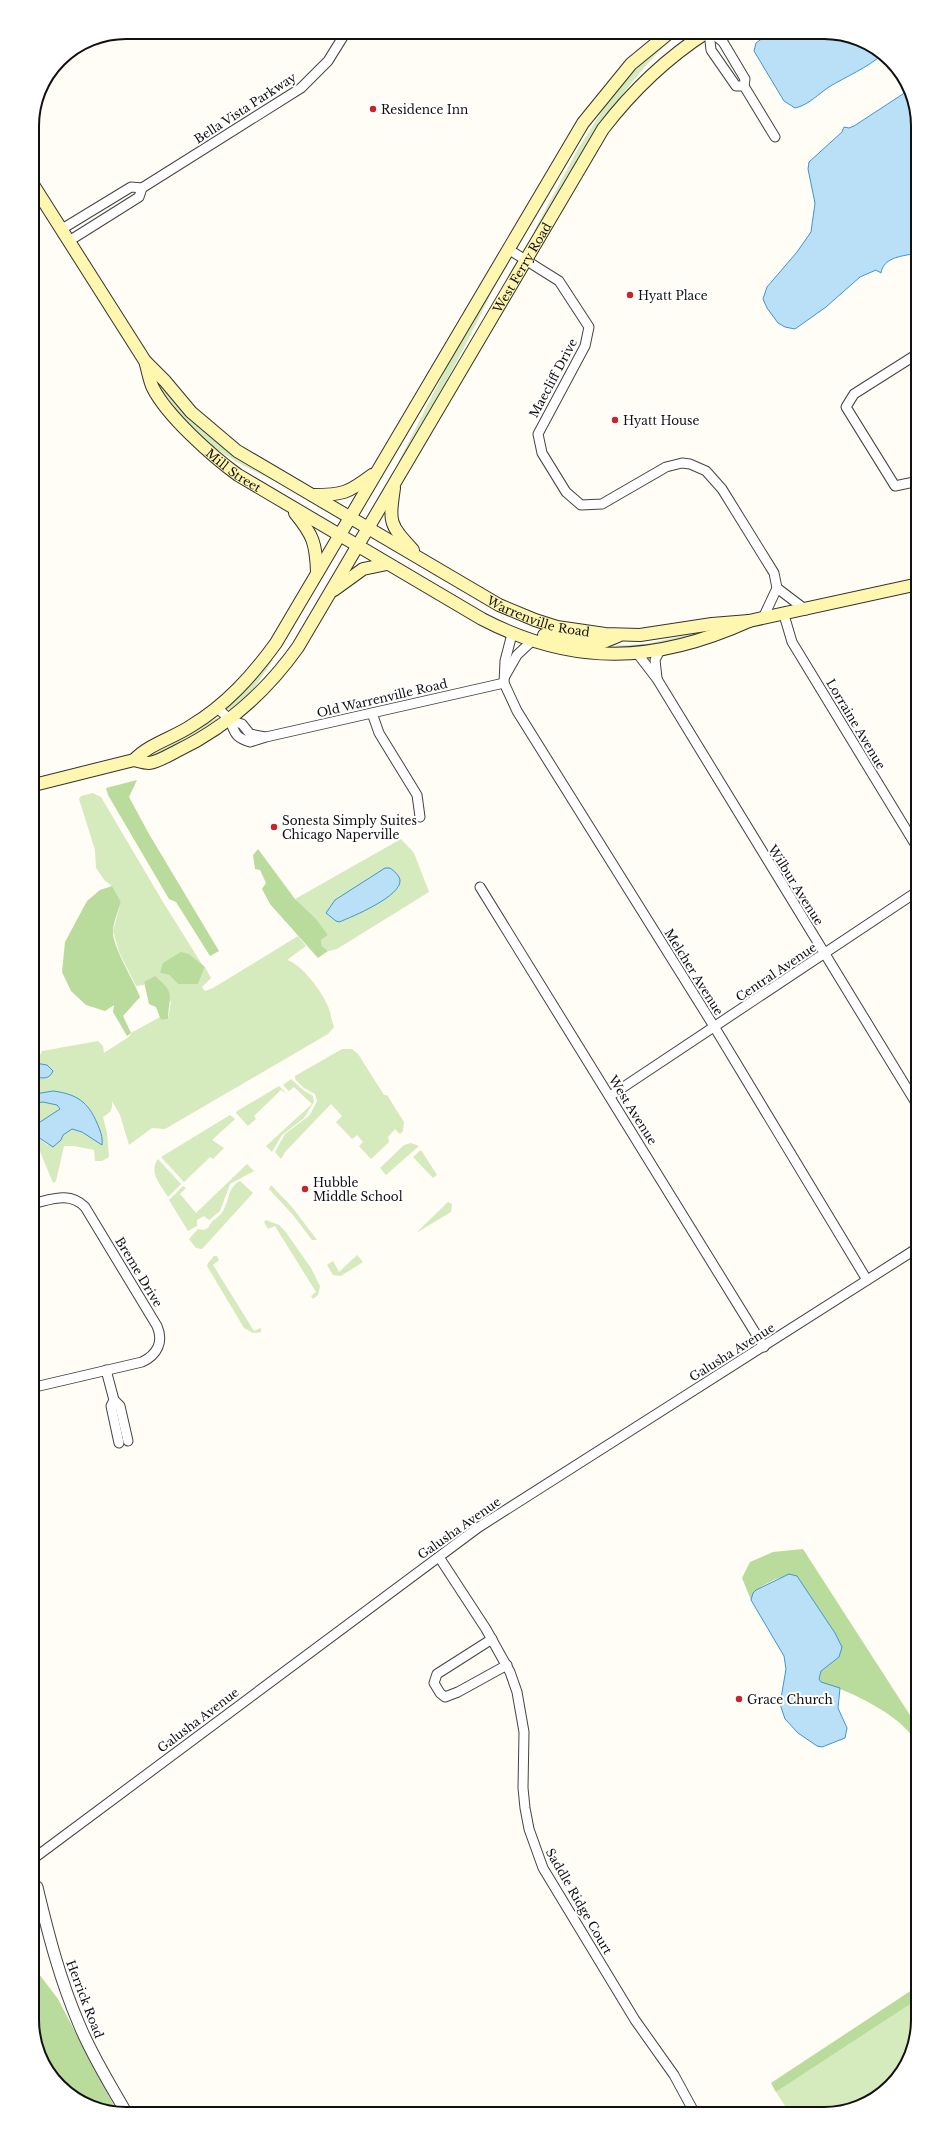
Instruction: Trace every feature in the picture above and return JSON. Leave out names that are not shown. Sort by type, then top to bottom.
[{"type":"main road","name":"West Ferry Road","points":[[339,535],[567,148],[598,103],[631,64],[661,39]]},
{"type":"main road","name":"West Ferry Road","points":[[367,528],[589,151],[632,93],[660,65],[699,39]]},
{"type":"main road","name":"Mill Street","points":[[39,194],[145,362],[154,389],[173,414],[206,449],[238,475],[357,545]]},
{"type":"main road","name":"Mill Street","points":[[145,362],[166,381],[191,412],[222,440],[367,528]]},
{"type":"main road","points":[[311,495],[340,494],[350,492],[377,472]]},
{"type":"main road","points":[[395,480],[390,511],[393,528],[422,560]]},
{"type":"main road","points":[[289,506],[312,535],[317,552],[317,572]]},
{"type":"main road","points":[[39,784],[134,760],[149,763],[199,740],[229,720],[263,690],[290,658],[367,528]]},
{"type":"main road","name":"Warrenville Road","points":[[367,528],[499,605],[522,615],[557,627],[619,635],[640,635],[712,624],[749,621],[784,615],[911,586]]},
{"type":"main road","points":[[134,760],[143,750],[181,733],[218,708],[245,683],[268,654],[339,535]]},
{"type":"main road","name":"Warrenville Road","points":[[357,545],[482,619],[512,634],[588,653],[617,654],[660,650],[700,641],[749,621]]},
{"type":"main road","points":[[328,594],[355,573],[363,569],[387,564]]},
{"type":"main road","points":[[512,634],[528,631],[559,639],[601,644],[619,635]]},
{"type":"street","name":"Bella Vista Parkway","points":[[62,229],[131,187],[142,188],[301,88],[321,69],[337,49],[342,39]]},
{"type":"street","points":[[710,39],[711,50],[736,86],[744,86]]},
{"type":"street","points":[[719,39],[723,42],[745,79],[744,86],[775,137]]},
{"type":"street","name":"Bella Vista Parkway","points":[[70,242],[139,197],[142,188]]},
{"type":"street","name":"Maecliff Drive","points":[[508,249],[559,281],[589,327],[584,346],[538,434],[542,453],[566,492],[581,505],[593,506],[610,500],[666,467],[682,463],[698,467],[712,476],[722,489],[771,567],[777,588]]},
{"type":"street","points":[[911,358],[854,394],[846,407],[895,486],[911,483]]},
{"type":"street","points":[[763,618],[777,588],[806,610]]},
{"type":"street","name":"Lorraine Avenue","points":[[784,615],[792,642],[911,837]]},
{"type":"street","points":[[504,680],[505,661],[512,634]]},
{"type":"street","points":[[504,680],[517,655],[533,640]]},
{"type":"street","name":"Wilbur Avenue","points":[[657,679],[655,660],[660,650]]},
{"type":"street","name":"Wilbur Avenue","points":[[637,653],[657,679],[911,1095]]},
{"type":"street","name":"Old Warrenville Road","points":[[229,720],[232,730],[245,741],[256,741],[266,737],[372,713],[504,680]]},
{"type":"street","name":"Melcher Avenue","points":[[504,680],[517,711],[715,1028],[867,1280]]},
{"type":"street","points":[[218,708],[229,720]]},
{"type":"street","points":[[372,713],[379,733],[417,795],[420,817]]},
{"type":"street","name":"West Avenue","points":[[480,887],[764,1346]]},
{"type":"street","name":"Central Avenue","points":[[610,1096],[715,1028],[911,896]]},
{"type":"street","name":"Breme Drive","points":[[39,1202],[67,1197],[78,1201],[85,1207],[160,1332],[161,1338],[158,1348],[148,1359],[39,1385]]},
{"type":"street","name":"Galusha Avenue","points":[[39,1855],[479,1527],[911,1252]]},
{"type":"street","points":[[106,1370],[114,1400],[120,1406],[128,1441]]},
{"type":"street","points":[[114,1400],[111,1406],[119,1443]]},
{"type":"street","name":"Saddle Ridge Court","points":[[439,1557],[492,1639],[506,1665],[517,1692],[522,1712],[524,1732],[524,1808],[535,1849],[543,1868],[631,2014],[674,2075],[692,2107]]},
{"type":"street","points":[[492,1639],[437,1674],[434,1683],[435,1686],[445,1697],[458,1692],[506,1665]]},
{"type":"street","name":"Herrick Road","points":[[39,1895],[54,1954],[71,2004],[93,2056],[123,2107]]},
{"type":"green space","points":[[664,43],[665,45],[627,89],[594,135],[536,232],[534,231],[578,149],[618,86]]},
{"type":"green space","points":[[496,279],[497,281],[451,373],[401,462],[399,461],[457,347]]},
{"type":"green space","points":[[148,368],[189,416],[212,438],[237,457],[269,475],[282,485],[233,460],[207,442],[179,412]]},
{"type":"green space","points":[[706,631],[707,635],[653,646],[624,649],[599,646],[645,644]]},
{"type":"green space","points":[[271,659],[273,660],[250,694],[231,710],[226,709],[250,685]]},
{"type":"green space","points":[[217,718],[220,720],[179,745],[143,760],[143,756],[185,736]]},
{"type":"green space","points":[[137,780],[129,797],[149,834],[219,951],[210,956],[176,902],[169,899],[108,795],[106,788]]},
{"type":"green space","points":[[93,793],[101,797],[203,966],[189,954],[160,973],[169,975],[178,984],[198,984],[205,967],[211,978],[202,987],[205,991],[213,988],[298,936],[306,946],[287,960],[306,974],[319,990],[328,1005],[334,1027],[328,1034],[165,1129],[152,1128],[129,1145],[120,1115],[112,1101],[110,1111],[103,1117],[107,1133],[109,1157],[102,1161],[95,1161],[94,1150],[74,1146],[64,1146],[56,1181],[53,1183],[39,1149],[39,1138],[48,1145],[61,1140],[63,1135],[72,1129],[102,1139],[86,1104],[39,1093],[39,1077],[47,1078],[47,1065],[39,1064],[39,1055],[42,1051],[98,1041],[103,1046],[104,1053],[130,1036],[131,1033],[160,1017],[161,1020],[168,1019],[171,1002],[144,982],[144,985],[136,986],[119,952],[113,931],[121,902],[112,886],[105,881],[96,868],[95,850],[79,799],[81,796]]},
{"type":"green space","points":[[401,839],[414,853],[429,892],[337,949],[328,951],[322,946],[321,940],[328,935],[295,899]],"holes":[[[385,868],[399,887],[374,905],[339,922],[335,900]]]},
{"type":"green space","points":[[258,849],[295,899],[316,919],[328,935],[321,940],[322,946],[328,951],[318,958],[270,904],[262,889],[266,883],[260,870],[255,869],[253,855]]},
{"type":"green space","points":[[112,886],[121,902],[114,923],[113,936],[119,953],[140,997],[123,1016],[131,1033],[127,1036],[113,1012],[114,1005],[105,1011],[86,1005],[71,991],[62,972],[65,942],[87,901],[100,890]]},
{"type":"green space","points":[[181,952],[189,954],[205,967],[198,984],[178,984],[169,975],[160,973],[163,963]]},
{"type":"green space","points":[[155,976],[169,991],[170,999],[168,1019],[161,1020],[156,1007],[149,1004],[144,982]]},
{"type":"green space","points":[[342,1049],[352,1049],[358,1054],[384,1095],[387,1095],[404,1122],[403,1131],[400,1134],[395,1129],[388,1137],[389,1142],[371,1159],[359,1146],[363,1142],[357,1135],[352,1139],[336,1122],[342,1116],[331,1104],[285,1152],[281,1159],[275,1152],[285,1134],[310,1115],[317,1101],[315,1094],[304,1088],[295,1079],[295,1076]]},
{"type":"green space","points":[[291,1079],[303,1090],[313,1096],[314,1102],[304,1118],[282,1135],[272,1152],[266,1146],[312,1104],[294,1087],[289,1091],[283,1085]]},
{"type":"green space","points":[[279,1086],[287,1094],[281,1090],[254,1116],[256,1119],[248,1126],[236,1113],[237,1111]]},
{"type":"green space","points":[[39,1102],[57,1105],[60,1109],[39,1124]]},
{"type":"green space","points":[[230,1115],[235,1119],[212,1140],[224,1148],[213,1159],[210,1157],[184,1182],[161,1157]]},
{"type":"green space","points":[[411,1143],[419,1146],[386,1175],[380,1168],[404,1145]]},
{"type":"green space","points":[[421,1150],[437,1175],[433,1178],[413,1157]]},
{"type":"green space","points":[[158,1159],[181,1184],[168,1197],[155,1174],[155,1164]]},
{"type":"green space","points":[[247,1164],[254,1171],[230,1184],[220,1211],[209,1220],[204,1216],[197,1220],[197,1226],[188,1231],[169,1200],[183,1186],[186,1188],[180,1194],[196,1213]]},
{"type":"green space","points":[[240,1181],[253,1193],[202,1249],[196,1248],[189,1239],[198,1229],[204,1230],[208,1228],[211,1223],[221,1214],[233,1187]]},
{"type":"green space","points":[[271,1185],[292,1207],[317,1240],[312,1240],[293,1215],[269,1189]]},
{"type":"green space","points":[[448,1202],[452,1204],[451,1212],[416,1233]]},
{"type":"green space","points":[[266,1220],[279,1225],[285,1231],[311,1268],[320,1286],[318,1295],[313,1299],[311,1296],[316,1292],[275,1226],[268,1229],[264,1222]]},
{"type":"green space","points":[[357,1255],[363,1262],[341,1276],[333,1275],[327,1265],[333,1261],[339,1272]]},
{"type":"green space","points":[[214,1256],[217,1256],[219,1260],[213,1265],[254,1331],[261,1328],[261,1332],[253,1333],[244,1328],[207,1266]]},
{"type":"green space","points":[[803,1549],[911,1717],[911,1735],[898,1722],[878,1707],[843,1690],[821,1682],[819,1679],[821,1671],[839,1657],[841,1647],[835,1633],[797,1576],[786,1576],[762,1586],[753,1593],[751,1600],[742,1578],[750,1562],[773,1552]]},
{"type":"green space","points":[[39,1974],[58,1999],[114,2106],[88,2098],[73,2089],[61,2077],[48,2058],[42,2042],[40,2031]]},
{"type":"green space","points":[[911,1991],[911,2004],[776,2092],[771,2083]]},
{"type":"green space","points":[[911,2004],[910,2031],[906,2048],[896,2068],[877,2089],[852,2102],[824,2107],[786,2107],[776,2092]]},
{"type":"water","points":[[761,39],[830,39],[852,44],[878,58],[864,68],[829,87],[809,102],[795,108],[784,101],[754,51],[756,43]]},
{"type":"water","points":[[904,93],[909,109],[911,126],[911,254],[898,257],[889,261],[882,268],[881,273],[876,270],[860,277],[826,307],[795,329],[785,327],[778,323],[767,308],[763,299],[767,287],[797,252],[811,232],[815,203],[808,169],[809,162],[842,132],[844,127],[849,128]]},
{"type":"water","points":[[385,868],[392,869],[400,880],[393,893],[365,911],[339,922],[326,913],[335,900]]},
{"type":"water","points":[[39,1064],[47,1065],[53,1071],[50,1076],[39,1078]]},
{"type":"water","points":[[53,1091],[61,1092],[81,1100],[94,1116],[102,1136],[102,1145],[82,1132],[72,1129],[63,1135],[61,1140],[53,1147],[39,1138],[39,1123],[60,1109],[57,1105],[39,1102],[39,1093]]},
{"type":"water","points":[[789,1574],[797,1576],[835,1633],[842,1647],[839,1657],[821,1671],[819,1679],[821,1682],[840,1688],[838,1708],[847,1728],[845,1738],[822,1747],[817,1746],[798,1733],[785,1719],[780,1704],[786,1669],[784,1656],[751,1600],[753,1593],[756,1590]]},
{"type":"place","name":"Residence Inn","points":[[373,109]]},
{"type":"place","name":"Hyatt Place","points":[[630,295]]},
{"type":"place","name":"Hyatt House","points":[[615,420]]},
{"type":"place","name":"Sonesta Simply Suites Chicago Naperville","points":[[274,827]]},
{"type":"place","name":"Hubble Middle School","points":[[305,1189]]},
{"type":"place","name":"Grace Church","points":[[739,1699]]}]
